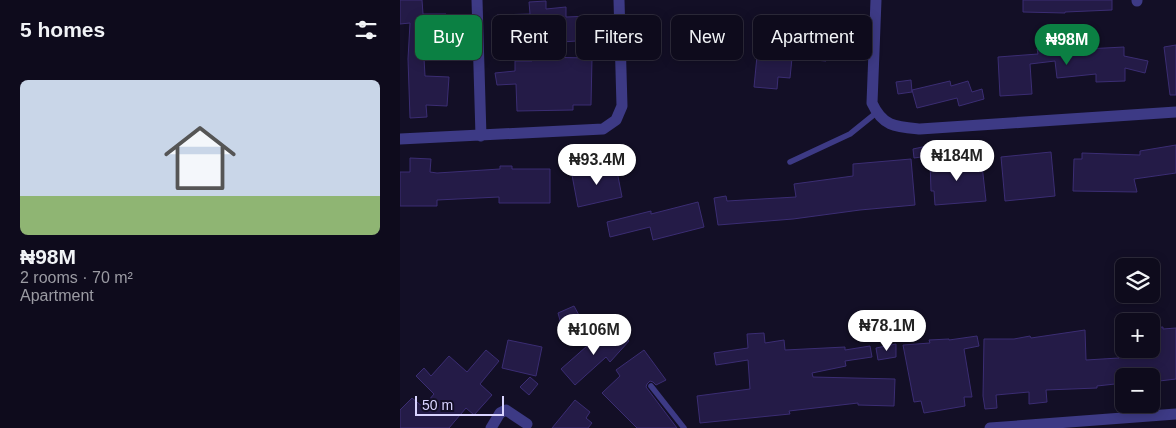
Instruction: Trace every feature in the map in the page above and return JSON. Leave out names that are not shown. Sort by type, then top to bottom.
[{"type":"street","points":[[477,0],[481,136]]},
{"type":"street","points":[[400,139],[603,128],[616,120],[622,106],[619,0]]},
{"type":"street","points":[[876,0],[872,103],[876,113],[886,123],[901,128],[920,129],[1176,112]]},
{"type":"street","points":[[491,428],[500,413],[506,410],[527,424]]},
{"type":"street","points":[[990,428],[1128,423],[1176,414]]},
{"type":"lane","points":[[790,162],[850,134],[876,113]]},
{"type":"lane","points":[[651,386],[684,428]]},
{"type":"building","points":[[400,0],[422,0],[423,14],[446,14],[415,15],[415,60],[424,60],[425,76],[449,77],[447,106],[426,105],[427,117],[410,118],[408,59],[410,23],[400,24]]},
{"type":"building","points":[[1023,0],[1112,0],[1112,10],[1065,13],[1023,12]]},
{"type":"building","points":[[546,1],[546,9],[566,7],[566,15],[497,15],[530,14],[529,2]]},
{"type":"building","points":[[566,17],[576,17],[576,41],[566,42]]},
{"type":"building","points":[[1085,40],[1086,49],[1124,47],[1124,56],[1148,61],[1145,73],[1125,68],[1125,81],[1096,82],[1096,74],[1057,78],[1055,61],[1030,64],[1032,94],[1000,96],[998,57],[1038,54],[1037,49],[1062,46],[1062,42]]},
{"type":"building","points":[[1176,45],[1176,95],[1170,95],[1164,47]]},
{"type":"building","points":[[566,58],[592,60],[591,105],[573,105],[573,110],[517,111],[516,84],[497,85],[495,73],[515,71],[515,61],[566,60]]},
{"type":"building","points":[[757,60],[792,60],[790,78],[778,77],[777,89],[754,87]]},
{"type":"building","points":[[911,80],[912,92],[898,94],[896,82]]},
{"type":"building","points":[[950,81],[951,86],[968,81],[972,92],[982,89],[984,99],[959,106],[957,98],[917,108],[912,90]]},
{"type":"building","points":[[1176,145],[1176,173],[1134,179],[1137,192],[1073,191],[1074,159],[1082,159],[1082,153],[1140,155],[1140,151]]},
{"type":"building","points":[[927,146],[929,156],[914,158],[913,149]]},
{"type":"building","points":[[1051,152],[1055,196],[1005,201],[1001,157]]},
{"type":"building","points":[[410,158],[431,159],[430,172],[437,173],[500,169],[500,166],[512,166],[512,169],[550,169],[550,203],[499,203],[499,197],[437,200],[437,206],[400,206],[400,172],[410,172]]},
{"type":"building","points":[[963,158],[963,167],[982,165],[986,201],[935,205],[934,191],[931,191],[930,161]]},
{"type":"building","points":[[911,159],[915,205],[793,219],[718,225],[714,198],[726,196],[727,201],[796,197],[794,184],[853,176],[853,164]]},
{"type":"building","points":[[616,166],[622,197],[578,207],[572,175]]},
{"type":"building","points":[[698,202],[704,227],[653,240],[650,227],[610,237],[607,222],[651,211],[651,214]]},
{"type":"building","points":[[574,306],[580,317],[561,324],[558,313]]},
{"type":"building","points":[[1160,327],[1163,327],[1163,329],[1176,328],[1176,379],[1160,381],[1160,368],[1115,368],[1115,384],[1097,386],[1097,388],[1046,390],[1047,402],[1029,404],[1029,392],[996,395],[997,408],[985,409],[983,396],[984,339],[1014,339],[1030,336],[1031,338],[1085,330],[1086,360],[1160,358]]},
{"type":"building","points":[[614,328],[629,341],[610,362],[606,357],[575,385],[561,369],[596,338],[601,343]]},
{"type":"building","points":[[764,333],[765,343],[784,340],[785,350],[845,347],[845,350],[870,346],[872,357],[845,361],[846,366],[812,373],[813,377],[895,379],[894,406],[858,405],[858,403],[789,411],[790,414],[700,423],[697,396],[750,389],[748,360],[716,365],[714,353],[748,348],[747,334]]},
{"type":"building","points":[[977,336],[979,346],[964,349],[972,397],[964,397],[965,406],[924,413],[921,401],[914,402],[903,345],[930,343],[929,340],[949,340]]},
{"type":"building","points":[[508,340],[542,347],[536,376],[502,368]]},
{"type":"building","points":[[896,344],[896,357],[878,360],[876,348]]},
{"type":"building","points":[[486,350],[499,361],[480,384],[492,395],[474,415],[466,408],[449,428],[400,428],[400,410],[412,398],[423,407],[434,394],[416,376],[424,368],[431,376],[449,356],[467,372]]},
{"type":"building","points":[[644,350],[666,380],[656,385],[650,381],[646,387],[677,428],[637,428],[602,393],[620,376],[616,370]]},
{"type":"building","points":[[530,377],[538,384],[529,395],[520,387]]},
{"type":"building","points":[[575,400],[590,412],[586,418],[592,423],[588,428],[552,428]]}]
